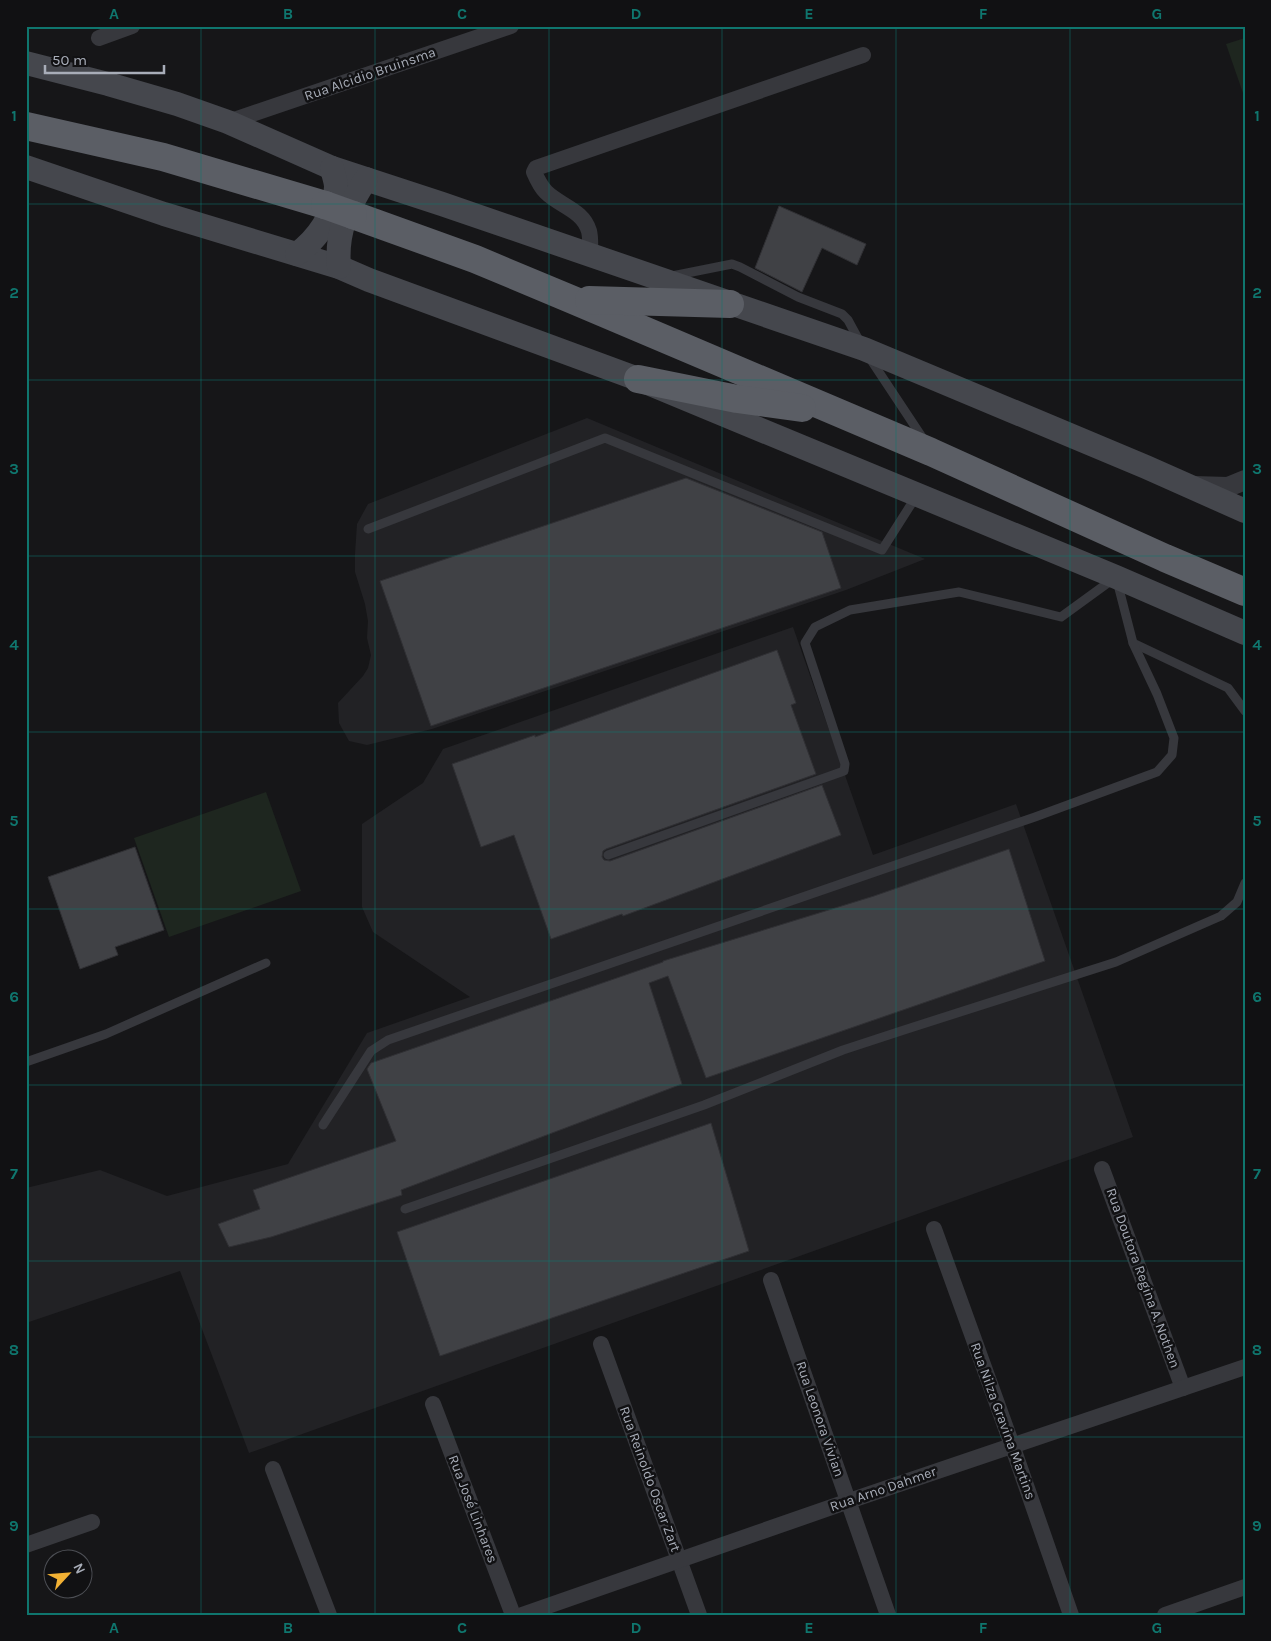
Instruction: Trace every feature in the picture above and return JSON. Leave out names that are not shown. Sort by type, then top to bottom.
[{"type":"highway","points":[[26,126],[163,157],[324,205],[475,259],[931,452],[1165,558],[1245,592]]},
{"type":"highway","points":[[573,300],[730,304]]},
{"type":"highway","points":[[638,379],[738,399],[838,413]]},
{"type":"main road","points":[[26,64],[108,84],[228,122],[332,168],[864,349],[1245,511]]},
{"type":"main road","points":[[26,167],[164,214],[339,267],[369,280],[638,379],[1116,577],[1245,633]]},
{"type":"main road","points":[[297,254],[311,244],[328,217],[336,186],[332,168]]},
{"type":"main road","points":[[339,267],[338,249],[341,227],[355,196],[366,179]]},
{"type":"street","points":[[98,38],[132,26]]},
{"type":"street","name":"Rua Alcidio Bruinsma","points":[[228,122],[511,26]]},
{"type":"street","points":[[590,255],[590,236],[585,223],[569,207],[545,191],[534,172],[536,168],[863,55]]},
{"type":"street","points":[[1190,486],[1228,487],[1245,480]]},
{"type":"street","name":"Rua Doutora Regina A. Nothen","points":[[1102,1168],[1183,1388]]},
{"type":"street","name":"Rua Nilza Gravina Martins","points":[[934,1228],[1071,1615]]},
{"type":"street","name":"Rua Leonora Vivian","points":[[771,1280],[888,1615]]},
{"type":"street","name":"Rua Reinoldo Oscar Zart","points":[[600,1344],[699,1615]]},
{"type":"street","name":"Rua Arno Dahmer","points":[[522,1615],[1012,1445],[1245,1367]]},
{"type":"street","name":"Rua José Linhares","points":[[433,1404],[513,1615]]},
{"type":"street","points":[[273,1469],[329,1615]]},
{"type":"street","points":[[26,1545],[92,1522]]},
{"type":"street","points":[[1165,1615],[1245,1587]]},
{"type":"lane","points":[[657,279],[732,264],[798,297],[842,314],[848,320],[864,349],[931,452]]},
{"type":"lane","points":[[368,530],[605,438],[882,550],[917,495]]},
{"type":"lane","points":[[323,1125],[371,1051],[388,1040],[1035,817],[1157,772],[1172,755],[1174,738],[1158,694],[1133,643],[1116,577],[1061,617],[959,592],[850,610],[815,627],[805,643],[845,764],[844,771],[608,855]]},
{"type":"lane","points":[[1133,643],[1228,688],[1245,711]]},
{"type":"lane","points":[[405,1208],[704,1105],[843,1050],[1116,962],[1221,916],[1237,902],[1245,883]]},
{"type":"lane","points":[[26,1062],[106,1034],[266,963]]},
{"type":"shaded area","points":[[1245,38],[1245,99],[1226,44]]},
{"type":"shaded area","points":[[587,418],[925,559],[846,590],[432,729],[367,745],[349,741],[339,723],[338,703],[363,676],[368,668],[371,655],[367,638],[368,621],[365,604],[355,572],[357,524],[368,504]]},
{"type":"shaded area","points":[[793,627],[873,855],[1016,804],[1133,1137],[249,1453],[180,1271],[26,1323],[26,1188],[100,1170],[167,1196],[288,1164],[367,1033],[470,997],[373,932],[362,907],[362,824],[423,783],[443,749]]},
{"type":"shaded area","points":[[266,792],[301,891],[169,937],[134,838]]},
{"type":"building","points":[[779,206],[866,244],[857,265],[822,248],[802,292],[755,268]]},
{"type":"building","points":[[686,478],[822,532],[841,588],[431,726],[380,581]]},
{"type":"building","points":[[777,650],[796,703],[791,705],[816,774],[606,849],[603,851],[602,857],[604,860],[610,861],[822,785],[841,835],[623,916],[622,914],[551,939],[514,835],[481,847],[452,764],[535,735],[535,737]]},
{"type":"building","points":[[135,847],[164,930],[115,947],[118,955],[80,969],[48,877]]},
{"type":"building","points":[[1009,849],[1045,961],[706,1078],[668,976],[649,983],[682,1084],[401,1190],[402,1195],[271,1237],[229,1247],[218,1224],[260,1209],[253,1190],[396,1141],[367,1069],[371,1063],[663,961],[874,896]]},
{"type":"building","points":[[711,1123],[749,1251],[440,1356],[397,1232]]}]
